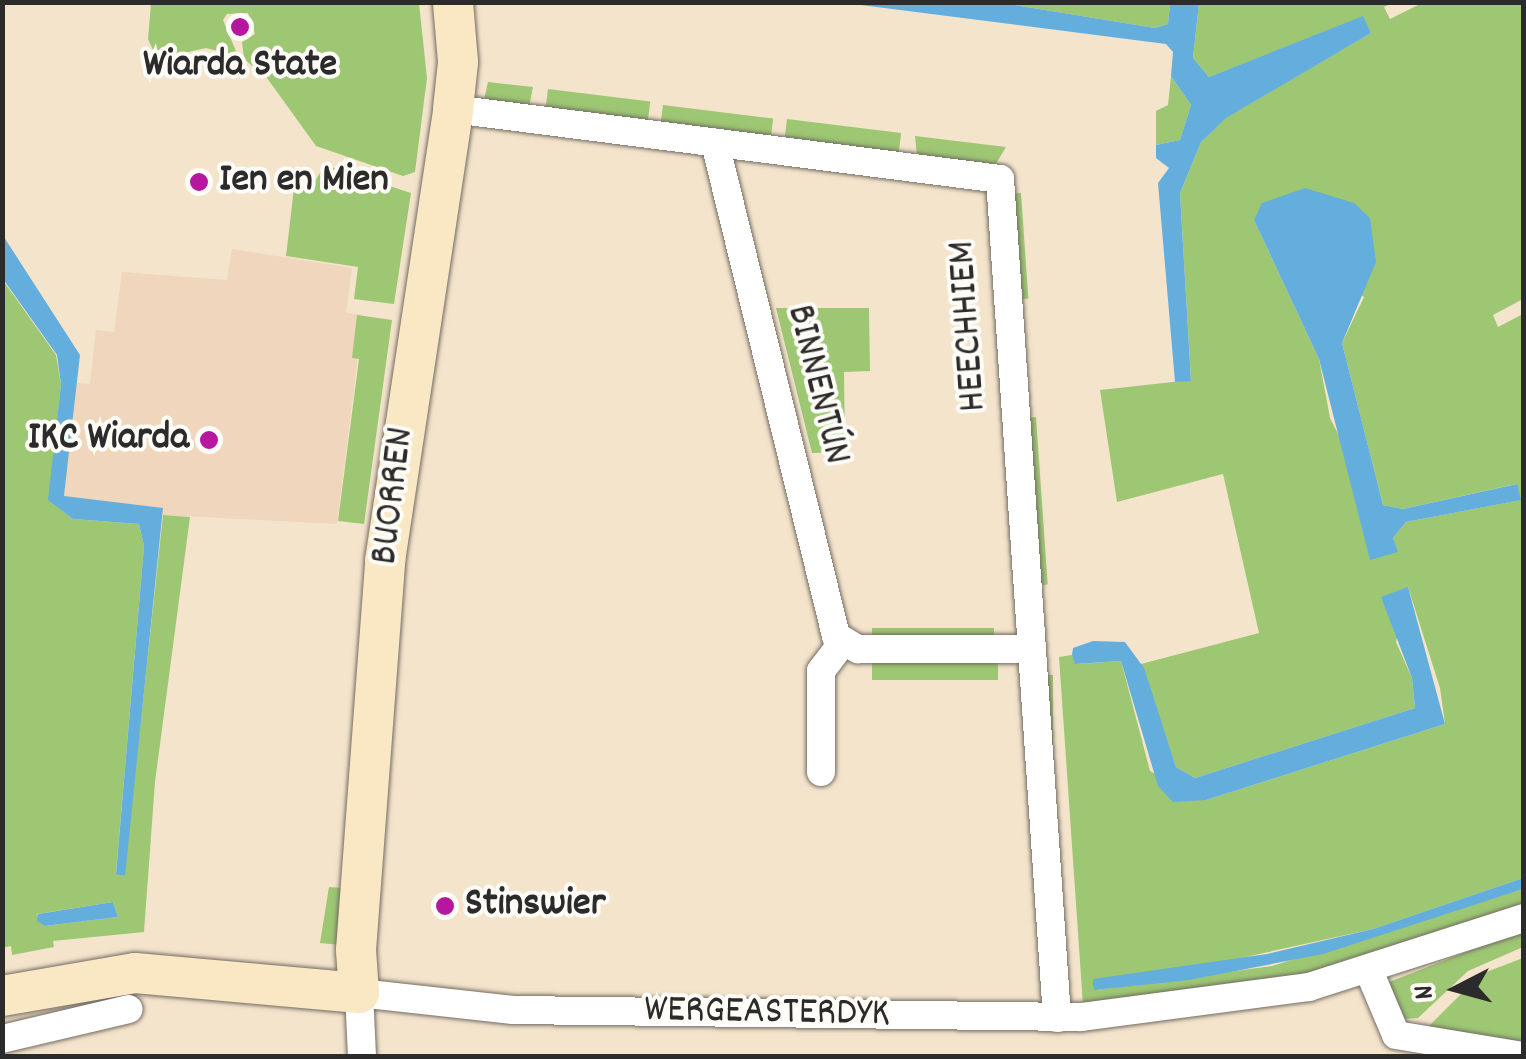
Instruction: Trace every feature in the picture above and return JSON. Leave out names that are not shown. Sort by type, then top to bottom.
[{"type":"street","name":"BUORREN","points":[[359,993],[356,950],[389,522],[453,109],[458,62],[453,2]]},
{"type":"street","name":"HEECHHIEM","points":[[453,109],[1000,179],[1058,1018]]},
{"type":"street","name":"BINNENTÚN","points":[[715,143],[842,644]]},
{"type":"street","points":[[821,772],[820,670],[842,644],[1031,649]]},
{"type":"street","name":"WERGEASTERDYK","points":[[2,996],[132,991],[359,993],[513,1010],[1058,1018],[1230,1002],[1369,971],[1524,918]]},
{"type":"street","points":[[1369,971],[1396,1035],[1523,1056]]},
{"type":"street","points":[[2,1039],[132,991]]},
{"type":"street","points":[[359,993],[362,1056]]},
{"type":"shaded area","name":"IKC Wiarda","points":[[232,249],[352,268],[346,313],[363,315],[337,524],[163,515],[163,509],[64,496],[77,383],[90,384],[96,330],[114,332],[122,272],[227,280]]},
{"type":"green space","points":[[151,3],[419,3],[427,78],[415,172],[403,176],[316,146],[267,78],[244,59],[242,42],[255,34],[248,13],[227,14],[223,20],[238,56],[206,48],[157,59],[148,39]]},
{"type":"green space","points":[[1002,3],[1170,3],[1168,24],[1155,28]]},
{"type":"green space","points":[[1199,3],[1393,3],[1384,7],[1390,19],[1422,3],[1523,3],[1523,299],[1493,315],[1498,327],[1523,314],[1523,878],[1373,929],[1095,990],[1272,966],[1523,889],[1523,907],[1366,960],[1259,985],[1083,1005],[1059,657],[1072,655],[1076,664],[1121,661],[1150,771],[1206,800],[1445,724],[1440,688],[1408,587],[1396,642],[1412,678],[1415,708],[1195,778],[1176,767],[1141,664],[1259,633],[1223,474],[1117,502],[1100,390],[1191,380],[1180,193],[1201,142],[1225,118],[1371,33],[1362,17],[1209,77],[1193,58]],"holes":[[[1254,220],[1364,297],[1342,343],[1383,505],[1403,509],[1516,484],[1520,500],[1406,522],[1393,538],[1397,552],[1330,418],[1319,359]]]},
{"type":"green space","points":[[1171,76],[1191,105],[1180,140],[1156,145],[1156,111],[1168,105]]},
{"type":"green space","points":[[488,82],[533,87],[529,107],[484,100]]},
{"type":"green space","points":[[548,89],[650,102],[648,120],[546,108]]},
{"type":"green space","points":[[663,105],[773,119],[771,137],[661,124]]},
{"type":"green space","points":[[787,119],[901,133],[899,153],[785,139]]},
{"type":"green space","points":[[915,136],[1006,147],[994,167],[917,156]]},
{"type":"green space","points":[[325,165],[411,193],[394,304],[354,299],[358,267],[286,256],[294,188],[315,181]]},
{"type":"green space","points":[[1021,193],[1028,299],[1019,299],[1012,194]]},
{"type":"green space","points":[[2,279],[56,355],[61,384],[49,500],[73,519],[139,524],[144,546],[116,873],[124,876],[163,515],[190,517],[155,782],[144,932],[53,941],[54,947],[12,955],[11,946],[2,948]],"holes":[[[113,902],[118,917],[45,926],[37,914]]]},
{"type":"green space","points":[[776,308],[869,308],[870,371],[844,372],[845,452],[812,453]]},
{"type":"green space","points":[[357,315],[392,320],[364,524],[338,521],[359,359],[352,358]]},
{"type":"green space","points":[[1036,417],[1048,585],[1040,585],[1028,418]]},
{"type":"green space","points":[[872,628],[994,628],[994,637],[872,637]]},
{"type":"green space","points":[[872,661],[998,661],[998,680],[872,680]]},
{"type":"green space","points":[[1045,675],[1053,675],[1053,961],[1045,961]]},
{"type":"green space","points":[[329,887],[345,888],[341,945],[320,943]]},
{"type":"green space","points":[[1523,930],[1523,947],[1468,971],[1418,1018],[1403,1019],[1389,982]]},
{"type":"green space","points":[[1523,958],[1523,1045],[1423,1032],[1481,974]]},
{"type":"water","points":[[845,3],[1002,3],[1155,28],[1168,24],[1170,3],[1199,3],[1193,58],[1209,77],[1363,16],[1371,33],[1226,118],[1201,142],[1180,193],[1191,381],[1175,382],[1158,183],[1169,168],[1156,158],[1156,145],[1180,140],[1191,105],[1171,76],[1173,52],[1166,44]]},
{"type":"water","points":[[1305,188],[1354,203],[1370,218],[1376,262],[1342,343],[1383,505],[1403,509],[1517,484],[1521,500],[1406,522],[1393,538],[1398,552],[1370,560],[1319,359],[1254,220],[1262,203]]},
{"type":"water","points":[[2,234],[80,355],[64,496],[163,508],[125,876],[116,874],[144,546],[139,524],[73,519],[48,500],[61,384],[57,355],[3,279]]},
{"type":"water","points":[[1408,587],[1445,724],[1206,800],[1173,802],[1158,786],[1121,661],[1075,664],[1072,655],[1073,648],[1093,641],[1125,642],[1144,668],[1176,767],[1195,778],[1415,708],[1412,678],[1381,597]]},
{"type":"water","points":[[1523,878],[1523,889],[1323,954],[1189,980],[1094,990],[1093,979],[1267,954],[1373,929]]},
{"type":"water","points":[[113,902],[118,917],[45,926],[37,921],[38,914]]},
{"type":"place","name":"Wiarda State","points":[[240,27]]},
{"type":"place","name":"Ien en Mien","points":[[199,182]]},
{"type":"place","name":"IKC Wiarda","points":[[209,440]]},
{"type":"place","name":"Stinswier","points":[[445,906]]}]
